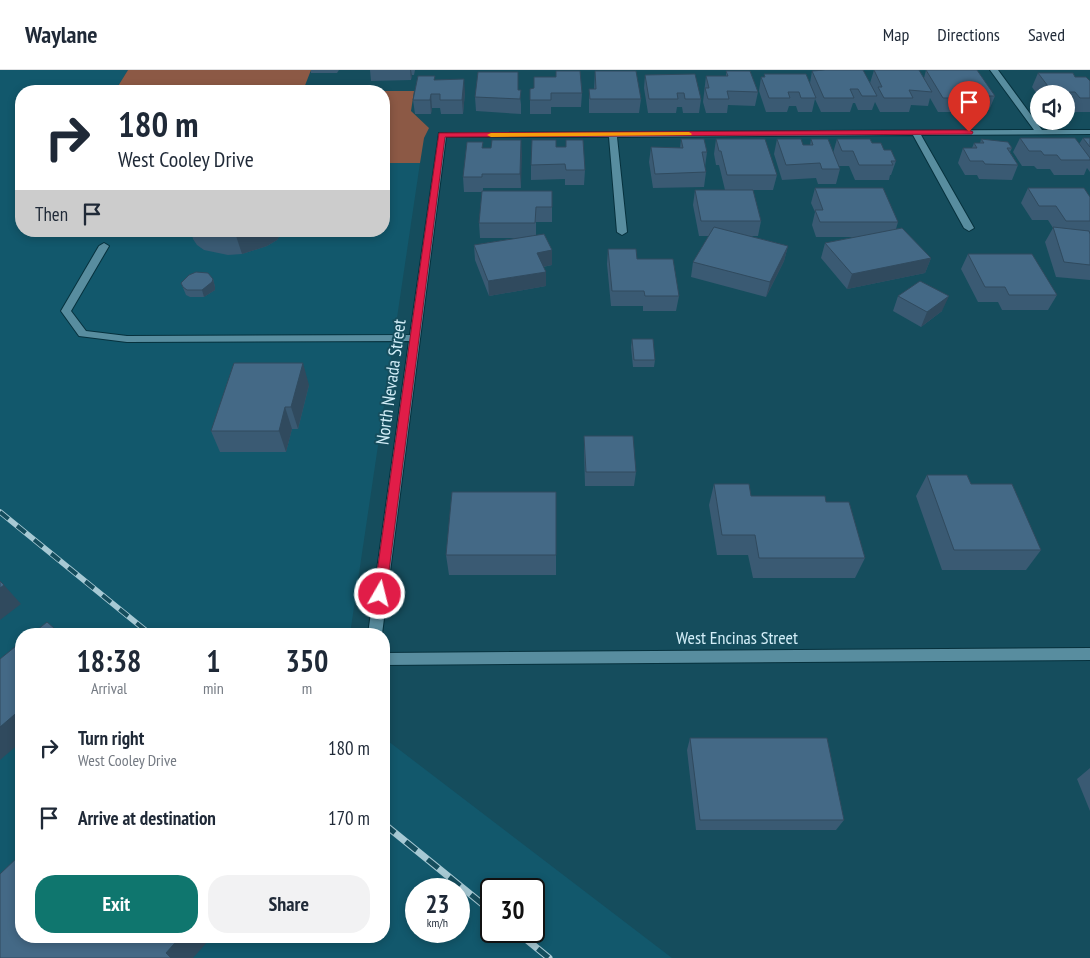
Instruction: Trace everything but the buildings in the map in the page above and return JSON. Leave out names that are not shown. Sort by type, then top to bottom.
[{"type":"street","points":[[994,70],[1040,132]]},
{"type":"street","points":[[622,232],[613,134],[1090,132]]},
{"type":"street","points":[[916,133],[969,228]]},
{"type":"street","name":"North Nevada Street","points":[[376,628],[442,135],[613,134]]},
{"type":"street","points":[[104,246],[66,311],[83,334],[127,339],[414,338]]},
{"type":"street","name":"West Encinas Street","points":[[390,659],[1090,654]]},
{"type":"shaded area","points":[[0,70],[128,70],[119,85],[15,85],[15,237],[390,237],[390,163],[420,163],[351,628],[15,628],[15,943],[390,943],[390,743],[672,958],[0,958]]},
{"type":"shaded area","points":[[128,70],[311,70],[305,85],[119,85]]},
{"type":"shaded area","points":[[390,91],[414,91],[411,111],[429,128],[424,138],[420,163],[390,163]]},
{"type":"railway","points":[[0,512],[143,628]]},
{"type":"railway","points":[[390,829],[480,902]]},
{"type":"railway","points":[[531,943],[549,958]]},
{"type":"slow traffic","points":[[491,135],[689,134]]},
{"type":"route","points":[[380,594],[442,135],[969,132]]}]
